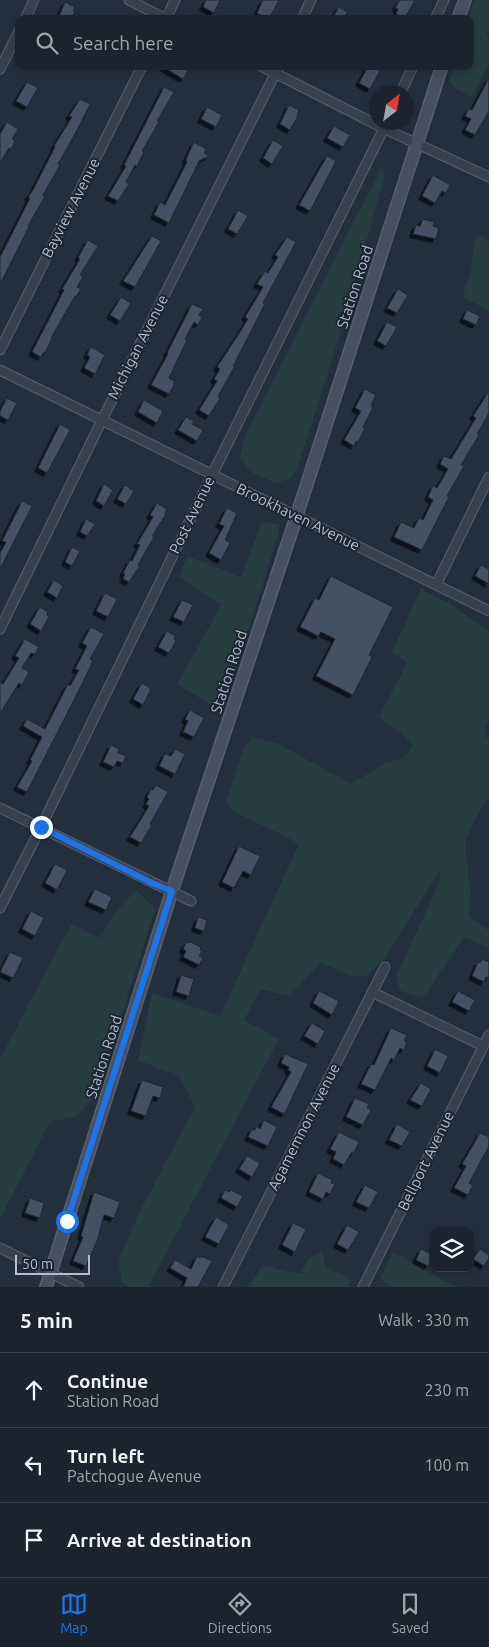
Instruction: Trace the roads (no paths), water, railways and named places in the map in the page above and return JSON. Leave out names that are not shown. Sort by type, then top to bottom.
[{"type":"main road","points":[[459,15],[465,0]]},
{"type":"main road","name":"Station Road","points":[[46,1287],[172,891],[441,70]]},
{"type":"street","points":[[27,15],[34,0]]},
{"type":"street","points":[[129,0],[158,15]]},
{"type":"street","points":[[168,15],[175,0]]},
{"type":"street","points":[[304,15],[312,0]]},
{"type":"street","points":[[437,15],[444,0]]},
{"type":"street","points":[[0,69],[15,39]]},
{"type":"street","name":"Bayview Avenue","points":[[0,350],[140,70]]},
{"type":"street","points":[[277,70],[369,117]]},
{"type":"street","name":"Michigan Avenue","points":[[0,629],[277,70]]},
{"type":"street","points":[[404,85],[411,70]]},
{"type":"street","name":"Post Avenue","points":[[0,908],[212,474],[384,130]]},
{"type":"street","points":[[393,130],[416,144],[488,173]]},
{"type":"street","name":"Brookhaven Avenue","points":[[0,370],[489,611]]},
{"type":"street","points":[[436,585],[489,477]]},
{"type":"street","points":[[0,808],[191,901]]},
{"type":"street","name":"Agamemnon Avenue","points":[[223,1287],[385,967]]},
{"type":"street","points":[[372,992],[483,1046]]},
{"type":"street","name":"Bellport Avenue","points":[[363,1287],[489,1035]]},
{"type":"street","points":[[0,1248],[79,1287]]}]
